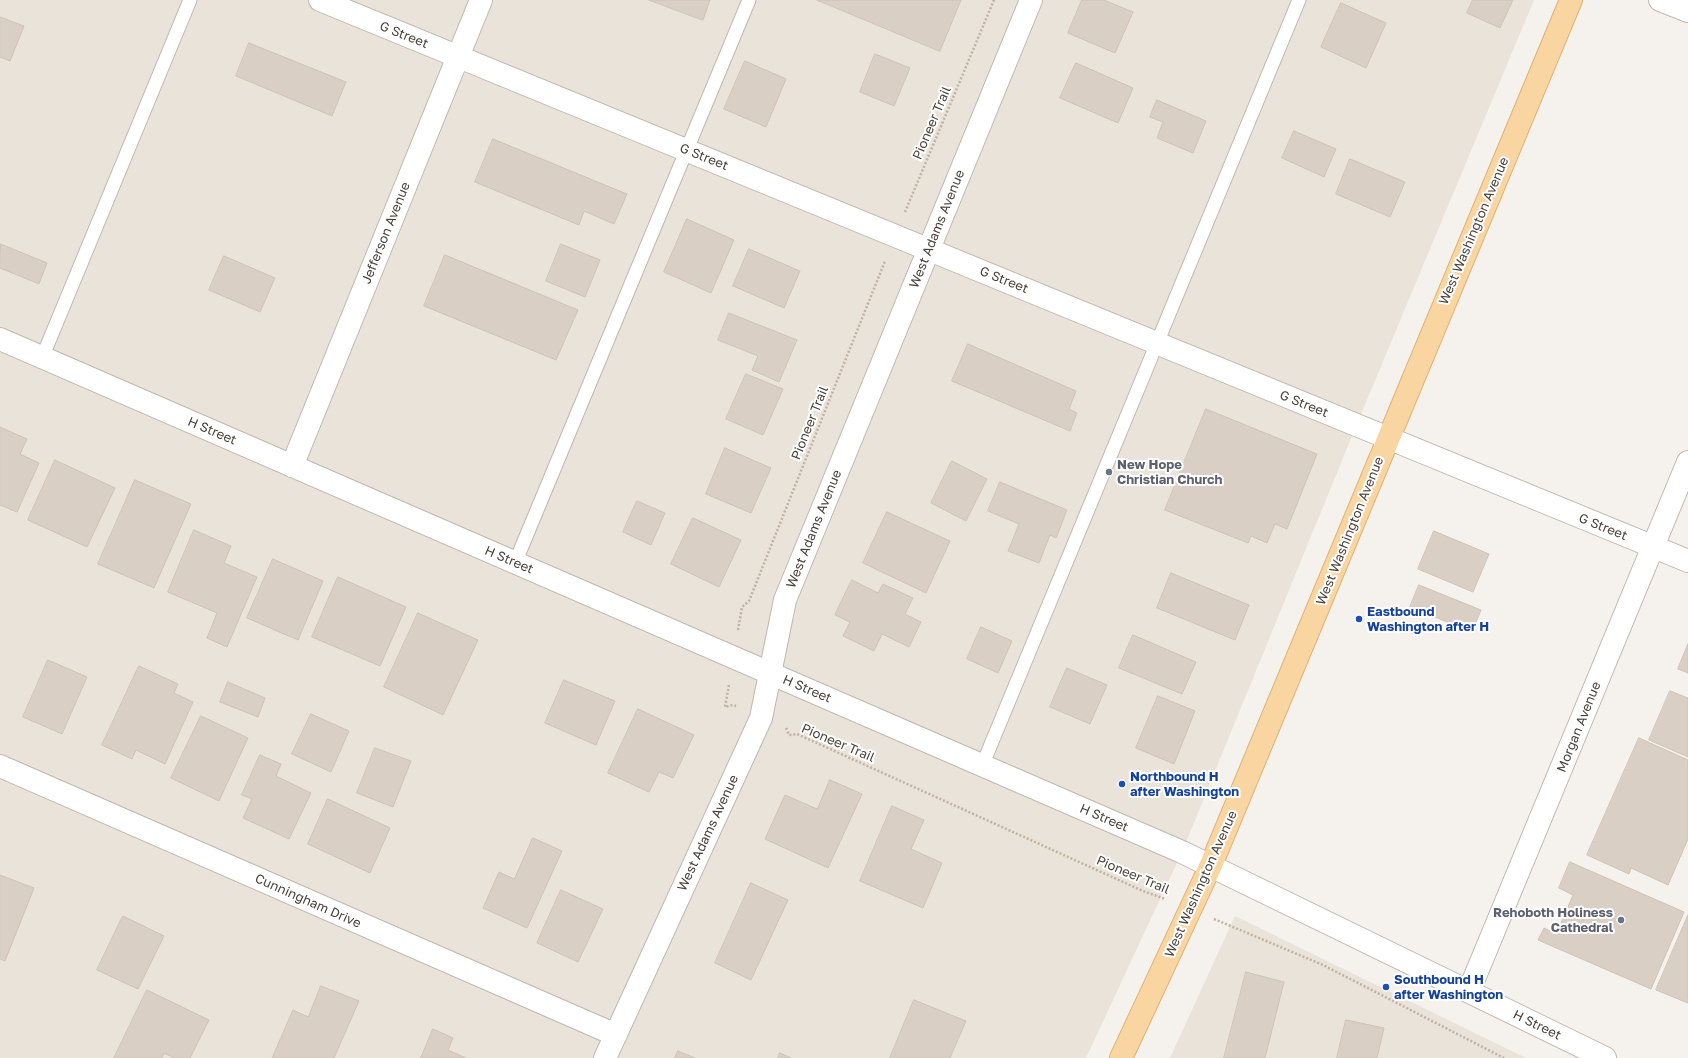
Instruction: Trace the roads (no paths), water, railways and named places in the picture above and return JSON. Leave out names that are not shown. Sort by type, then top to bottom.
[{"type":"main road","name":"West Washington Avenue","points":[[1121,1058],[1211,865],[1571,0]]},
{"type":"street","name":"G Street","points":[[320,0],[1688,561]]},
{"type":"street","name":"Jefferson Avenue","points":[[292,466],[481,0]]},
{"type":"street","name":"West Adams Avenue","points":[[605,1058],[761,718],[785,600],[1031,0]]},
{"type":"street","points":[[1660,0],[1688,11]]},
{"type":"street","name":"H Street","points":[[0,339],[1211,865],[1605,1058]]},
{"type":"street","name":"Morgan Avenue","points":[[1469,991],[1688,462]]},
{"type":"street","name":"Cunningham Drive","points":[[0,766],[616,1035]]},
{"type":"lane","points":[[42,358],[190,0]]},
{"type":"lane","points":[[515,563],[749,0]]},
{"type":"lane","points":[[982,766],[1299,0]]},
{"type":"place","name":"New Hope Christian Church","points":[[1109,472]]},
{"type":"place","name":"Eastbound Washington after H","points":[[1359,619]]},
{"type":"place","name":"Northbound H after Washington","points":[[1122,784]]},
{"type":"place","name":"Rehoboth Holiness Cathedral","points":[[1621,920]]},
{"type":"place","name":"Southbound H after Washington","points":[[1386,987]]}]
